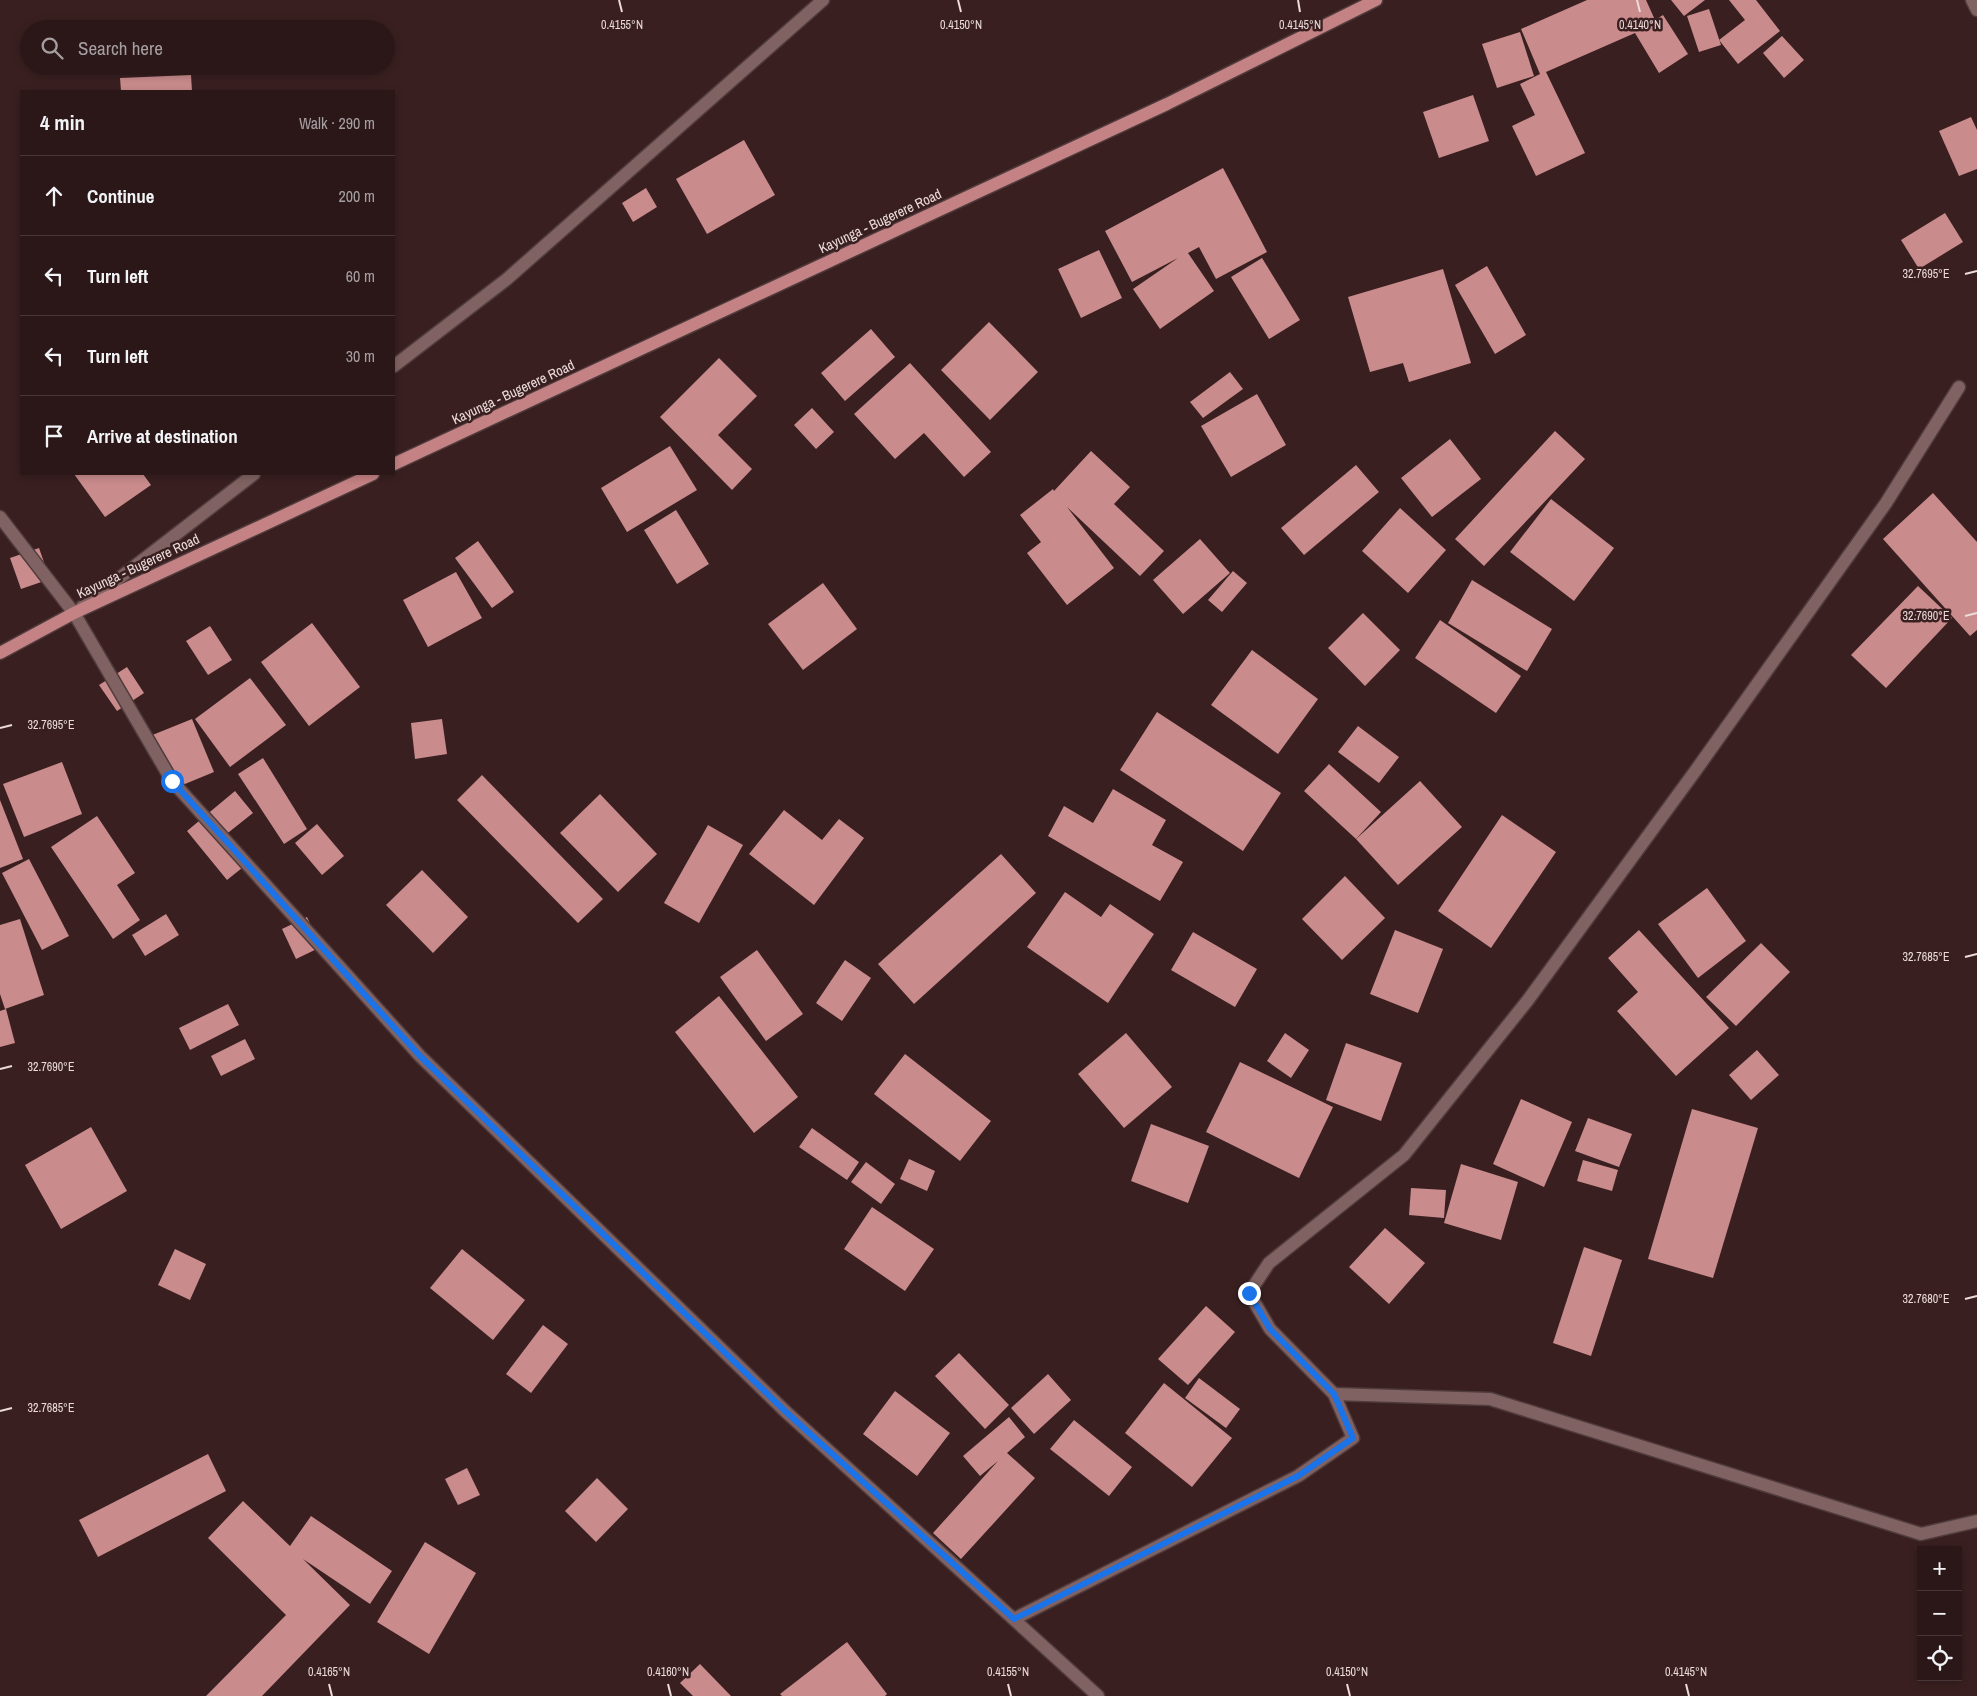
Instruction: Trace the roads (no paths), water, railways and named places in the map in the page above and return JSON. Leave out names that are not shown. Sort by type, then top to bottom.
[{"type":"main road","name":"Kayunga - Bugerere Road","points":[[395,464],[1167,104],[1376,0]]},
{"type":"main road","name":"Kayunga - Bugerere Road","points":[[0,653],[74,613],[371,475]]},
{"type":"street","points":[[395,365],[507,279],[824,0]]},
{"type":"street","points":[[1972,0],[1977,10]]},
{"type":"street","points":[[1014,1619],[1298,1476],[1353,1438],[1334,1394],[1270,1329],[1249,1293],[1269,1263],[1404,1155],[1528,1000],[1696,770],[1886,503],[1959,387]]},
{"type":"street","points":[[74,613],[253,475]]},
{"type":"street","points":[[0,517],[74,613],[172,781],[420,1056],[785,1411],[1098,1696]]},
{"type":"street","points":[[1334,1394],[1490,1399],[1921,1534],[1977,1521]]}]
